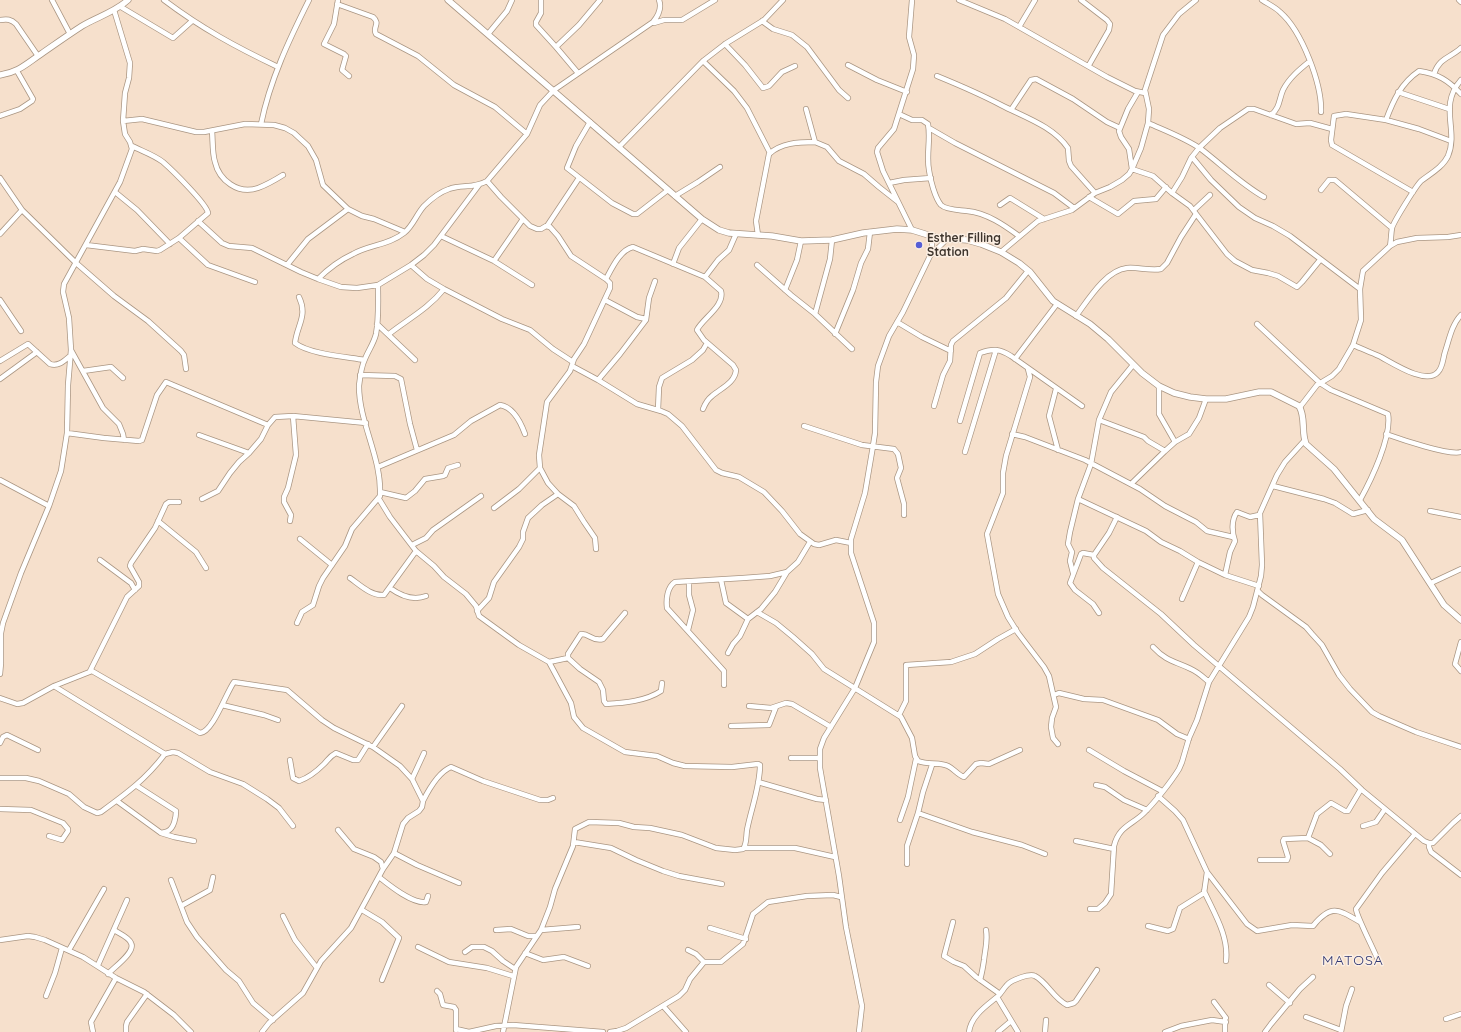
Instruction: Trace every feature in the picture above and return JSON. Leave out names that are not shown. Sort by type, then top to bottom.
[{"type":"street","points":[[52,0],[70,34]]},
{"type":"street","points":[[0,76],[17,71],[29,64],[70,34],[84,25],[121,7],[128,0]]},
{"type":"street","points":[[164,0],[192,21],[234,46],[278,67]]},
{"type":"street","points":[[261,124],[265,103],[278,67],[290,38],[309,0]]},
{"type":"street","points":[[448,0],[702,219],[719,230],[736,234],[758,235],[801,241],[832,240],[870,232],[897,229],[912,230],[932,236],[967,240],[1001,252],[1011,258],[1028,271],[1057,304],[1088,322],[1147,378],[1159,386],[1174,393],[1206,399],[1226,399],[1264,392],[1273,393],[1300,407]]},
{"type":"street","points":[[488,34],[507,11],[512,0]]},
{"type":"street","points":[[541,0],[541,13],[536,24],[578,73]]},
{"type":"street","points":[[556,47],[583,20],[600,0]]},
{"type":"street","points":[[650,25],[658,14],[660,5],[659,0]]},
{"type":"street","points":[[318,279],[353,253],[394,240],[405,232],[424,206],[449,188],[479,185],[487,181],[527,134],[540,105],[554,90],[578,73],[650,25],[664,20],[682,20],[715,0]]},
{"type":"street","points":[[619,147],[703,61],[725,44],[762,21],[783,0]]},
{"type":"street","points":[[912,0],[909,37],[914,60],[907,92],[893,131],[878,150],[880,161],[912,230]]},
{"type":"street","points":[[959,0],[996,14],[1107,77],[1138,92],[1145,93]]},
{"type":"street","points":[[1019,27],[1035,0]]},
{"type":"street","points":[[1081,0],[1110,24],[1109,30],[1088,65]]},
{"type":"street","points":[[1001,252],[1036,223],[1074,208],[1095,193],[1122,180],[1132,169],[1142,148],[1148,123],[1149,106],[1145,93],[1146,85],[1164,35],[1179,14],[1196,0]]},
{"type":"street","points":[[1262,0],[1280,12],[1298,35],[1310,61],[1319,92],[1321,112]]},
{"type":"street","points":[[349,76],[342,70],[346,56],[324,44],[334,24],[337,2],[373,17],[377,23],[375,31],[376,34],[422,60],[454,86],[495,107],[527,134]]},
{"type":"street","points":[[121,7],[174,38],[192,21]]},
{"type":"street","points":[[86,245],[120,250],[134,251],[148,249],[157,251],[179,238],[208,211],[200,200],[163,162],[132,146],[125,134],[123,122],[125,92],[130,73],[130,63],[114,10]]},
{"type":"street","points":[[0,20],[12,20],[38,56]]},
{"type":"street","points":[[762,21],[771,28],[792,34],[807,47],[839,90],[848,98]]},
{"type":"street","points":[[725,44],[745,65],[763,88],[769,86],[782,72],[794,66]]},
{"type":"street","points":[[1434,74],[1439,63],[1461,48]]},
{"type":"street","points":[[703,61],[734,91],[747,108],[770,153],[756,221],[758,235]]},
{"type":"street","points":[[1271,115],[1277,108],[1286,85],[1296,73],[1310,61]]},
{"type":"street","points":[[848,65],[877,80],[907,92]]},
{"type":"street","points":[[0,116],[20,109],[33,99],[17,71]]},
{"type":"street","points":[[1386,120],[1398,92],[1407,81],[1419,71],[1434,74],[1455,87],[1461,94]]},
{"type":"street","points":[[937,76],[984,95],[1054,134],[1069,150],[1068,158],[1071,166],[1095,193]]},
{"type":"street","points":[[1011,110],[1031,80],[1036,79],[1073,99],[1107,122],[1120,128]]},
{"type":"street","points":[[1390,246],[1392,228],[1413,192],[1421,182],[1446,160],[1450,151],[1452,128],[1449,109],[1455,87],[1461,80]]},
{"type":"street","points":[[1132,169],[1129,149],[1120,135],[1120,128],[1128,109],[1138,92]]},
{"type":"street","points":[[1398,92],[1449,109]]},
{"type":"street","points":[[1172,193],[1192,157],[1199,148],[1220,128],[1250,108],[1296,124],[1310,123],[1332,129]]},
{"type":"street","points":[[806,109],[815,142]]},
{"type":"street","points":[[900,114],[912,120],[923,120],[928,124],[927,156],[931,178],[937,199],[943,206],[974,212],[989,217],[1019,236]]},
{"type":"street","points":[[1413,192],[1332,145],[1334,116],[1346,114],[1386,120],[1419,129],[1451,141]]},
{"type":"street","points":[[123,122],[142,119],[196,132],[212,131],[245,124],[261,124],[285,128],[300,138],[314,156],[323,185],[348,209],[362,216],[374,218],[405,232]]},
{"type":"street","points":[[590,122],[566,167],[612,203],[633,214],[637,214],[668,190]]},
{"type":"street","points":[[1148,123],[1199,148],[1245,186],[1264,197]]},
{"type":"street","points":[[929,128],[955,143],[1054,193],[1074,208]]},
{"type":"street","points":[[212,131],[214,160],[217,169],[232,185],[243,190],[251,190],[283,175]]},
{"type":"street","points":[[770,153],[787,144],[815,142],[827,147],[839,161],[864,174],[878,188],[899,202]]},
{"type":"street","points":[[0,674],[0,638],[2,628],[14,590],[61,472],[67,433],[68,385],[71,352],[69,318],[63,292],[67,278],[120,182],[132,146]]},
{"type":"street","points":[[1192,157],[1211,180],[1239,207],[1255,218],[1282,231],[1360,289]]},
{"type":"street","points":[[675,196],[720,167]]},
{"type":"street","points":[[1132,169],[1153,176],[1195,212],[1229,256],[1252,270],[1272,274],[1297,286],[1320,260]]},
{"type":"street","points":[[0,178],[22,210],[76,262],[114,296],[148,321],[181,351],[184,355],[186,369]]},
{"type":"street","points":[[487,181],[523,219],[534,228],[541,229],[548,226],[579,178]]},
{"type":"street","points":[[890,183],[907,179],[931,178]]},
{"type":"street","points":[[1321,190],[1329,180],[1335,180],[1392,228]]},
{"type":"street","points":[[198,221],[222,243],[228,246],[252,248],[318,279],[341,287],[357,288],[378,285],[411,265],[434,245],[479,185]]},
{"type":"street","points":[[1089,197],[1117,214],[1134,201],[1156,199],[1166,187]]},
{"type":"street","points":[[115,192],[137,210],[170,244]]},
{"type":"street","points":[[1076,316],[1105,279],[1111,274],[1126,268],[1161,269],[1167,263],[1195,212],[1210,195]]},
{"type":"street","points":[[1000,205],[1010,198],[1044,219]]},
{"type":"street","points":[[287,265],[308,238],[348,209]]},
{"type":"street","points":[[0,234],[22,210]]},
{"type":"street","points":[[494,261],[523,219]]},
{"type":"street","points":[[673,264],[681,245],[702,219]]},
{"type":"street","points":[[548,226],[552,228],[571,256],[606,279],[610,285],[605,300],[584,344],[547,402],[539,455],[540,468],[548,483],[558,494],[574,506],[595,538],[596,549]]},
{"type":"street","points":[[835,334],[853,290],[861,263],[868,249],[870,232]]},
{"type":"street","points":[[706,277],[718,260],[729,250],[736,234]]},
{"type":"street","points":[[1461,235],[1448,237],[1422,237],[1397,242],[1390,246],[1363,272],[1360,289],[1361,320],[1353,345],[1338,369],[1332,376],[1320,383],[1300,407],[1304,440],[1310,448],[1334,469],[1374,519],[1402,540],[1444,605],[1461,620]]},
{"type":"street","points":[[441,236],[494,261],[532,285]]},
{"type":"street","points":[[859,1032],[862,1006],[841,897],[839,876],[820,768],[820,758],[822,744],[830,727],[855,688],[871,651],[875,634],[874,623],[851,553],[851,543],[865,492],[873,446],[876,375],[886,345],[930,256],[932,236]]},
{"type":"street","points":[[179,238],[208,265],[255,282]]},
{"type":"street","points":[[930,256],[948,238]]},
{"type":"street","points":[[815,314],[830,259],[832,240]]},
{"type":"street","points":[[785,290],[797,260],[801,241]]},
{"type":"street","points":[[606,279],[626,250],[632,247],[706,277],[722,292],[721,299],[714,311],[697,329],[697,332],[707,343],[733,365],[736,370],[733,379],[712,396],[703,409]]},
{"type":"street","points":[[411,265],[427,279],[444,289],[502,319],[530,330],[572,364],[638,404],[668,414],[680,424],[716,470],[739,477],[764,492],[782,511],[800,534],[810,542],[819,545],[836,540],[851,543]]},
{"type":"street","points":[[757,265],[815,314],[852,349]]},
{"type":"street","points":[[934,406],[943,375],[950,360],[953,341],[1006,298],[1028,271]]},
{"type":"street","points":[[598,380],[628,344],[646,319],[648,298],[655,281]]},
{"type":"street","points":[[297,623],[302,612],[313,605],[319,586],[327,571],[345,546],[352,529],[379,499],[380,492],[378,468],[360,396],[360,374],[364,360],[375,336],[377,324],[378,285]]},
{"type":"street","points":[[389,334],[417,315],[434,301],[444,289]]},
{"type":"street","points":[[298,297],[303,310],[302,320],[295,343],[304,348],[329,355],[364,360]]},
{"type":"street","points":[[0,300],[21,331]]},
{"type":"street","points":[[605,300],[637,317],[646,319]]},
{"type":"street","points":[[1015,359],[1057,304]]},
{"type":"street","points":[[1353,345],[1410,372],[1423,376],[1434,375],[1440,370],[1452,330],[1456,320],[1461,315]]},
{"type":"street","points":[[897,322],[922,337],[951,351]]},
{"type":"street","points":[[377,324],[415,360]]},
{"type":"street","points":[[1257,324],[1320,383],[1332,390],[1386,413],[1389,419],[1376,470],[1360,500]]},
{"type":"street","points":[[658,410],[659,387],[662,378],[692,360],[703,350],[707,343]]},
{"type":"street","points":[[0,361],[25,345],[31,346],[54,366],[58,365],[71,352]]},
{"type":"street","points":[[965,452],[996,350]]},
{"type":"street","points":[[960,421],[980,353],[996,350],[1001,350],[1015,359],[1082,406]]},
{"type":"street","points":[[0,378],[37,352]]},
{"type":"street","points":[[71,352],[103,408],[119,424],[124,440]]},
{"type":"street","points":[[1073,573],[1070,561],[1072,552],[1068,544],[1078,498],[1091,464],[1099,420],[1111,392],[1133,365]]},
{"type":"street","points":[[82,371],[111,367],[123,378]]},
{"type":"street","points":[[1028,369],[1030,377],[1004,465],[1003,493],[987,534],[998,594],[1016,630],[1047,672],[1056,708],[1052,718],[1051,727],[1053,738],[1058,744]]},
{"type":"street","points":[[360,374],[395,376],[401,379],[417,450]]},
{"type":"street","points":[[67,433],[124,440],[142,440],[157,395],[166,382],[268,425]]},
{"type":"street","points":[[1159,386],[1159,414],[1175,442]]},
{"type":"street","points":[[1056,389],[1049,416],[1058,450]]},
{"type":"street","points":[[1131,484],[1175,442],[1187,436],[1191,432],[1199,418],[1206,399]]},
{"type":"street","points":[[378,468],[454,435],[471,422],[500,405],[508,408],[519,420],[525,434]]},
{"type":"street","points":[[202,499],[218,491],[234,467],[261,439],[268,425],[275,417],[293,416],[366,423]]},
{"type":"street","points":[[290,521],[291,514],[284,502],[284,497],[288,488],[296,456],[293,416]]},
{"type":"street","points":[[1099,420],[1144,437],[1165,451]]},
{"type":"street","points":[[804,426],[841,437],[856,444],[892,448],[898,454],[901,470],[897,478],[904,504],[904,515]]},
{"type":"street","points":[[1012,434],[1058,450],[1091,464],[1131,484],[1165,506],[1196,522],[1209,532],[1233,537]]},
{"type":"street","points":[[1386,434],[1428,447],[1461,452]]},
{"type":"street","points":[[199,435],[249,453]]},
{"type":"street","points":[[1090,909],[1098,910],[1111,895],[1116,838],[1127,824],[1141,816],[1147,810],[1180,766],[1209,682],[1254,607],[1262,565],[1259,515],[1285,462],[1304,440]]},
{"type":"street","points":[[380,492],[406,498],[416,491],[425,479],[443,476],[450,468],[458,465]]},
{"type":"street","points":[[494,508],[519,489],[540,468]]},
{"type":"street","points":[[0,480],[48,506]]},
{"type":"street","points":[[1273,486],[1324,499],[1335,503],[1353,514],[1368,510]]},
{"type":"street","points":[[477,611],[489,598],[494,582],[523,539],[523,532],[528,518],[542,505],[558,494]]},
{"type":"street","points":[[412,545],[426,538],[433,530],[481,496]]},
{"type":"street","points":[[1078,498],[1146,531],[1161,542],[1180,550],[1198,562],[1258,588],[1262,595],[1306,627],[1321,643],[1339,675],[1372,712],[1416,732],[1461,747]]},
{"type":"street","points":[[379,499],[416,551],[434,566],[444,577],[466,594],[472,601],[478,615],[484,621],[513,641],[549,662],[571,703],[574,717],[584,728],[598,738],[625,752],[657,756],[673,763],[690,767],[760,764],[745,848]]},
{"type":"street","points":[[90,671],[124,602],[130,593],[140,584],[130,565],[155,528],[166,504],[169,502],[179,502]]},
{"type":"street","points":[[1430,511],[1461,517]]},
{"type":"street","points":[[1225,575],[1230,552],[1235,541],[1233,537],[1233,520],[1236,513],[1250,517],[1259,515]]},
{"type":"street","points":[[1094,555],[1117,518]]},
{"type":"street","points":[[158,521],[196,552],[206,568]]},
{"type":"street","points":[[300,539],[332,565]]},
{"type":"street","points":[[728,653],[740,636],[748,619],[758,612],[775,592],[787,572],[798,562],[810,542]]},
{"type":"street","points":[[350,578],[375,594],[384,595],[416,551]]},
{"type":"street","points":[[1094,555],[1082,554],[1070,582],[1071,585],[1092,604],[1099,614]]},
{"type":"street","points":[[1094,555],[1095,560],[1103,568],[1161,614],[1218,666],[1415,834],[1429,843],[1432,843],[1452,822],[1461,816]]},
{"type":"street","points":[[100,560],[131,583],[135,590]]},
{"type":"street","points":[[1182,599],[1198,562]]},
{"type":"street","points":[[1431,583],[1461,569]]},
{"type":"street","points":[[724,685],[724,671],[688,630],[672,615],[667,606],[669,589],[673,583],[770,576],[787,572]]},
{"type":"street","points":[[721,580],[726,602],[748,619]]},
{"type":"street","points":[[688,630],[693,611],[689,582]]},
{"type":"street","points":[[390,588],[399,594],[414,599],[419,599],[426,596]]},
{"type":"street","points":[[758,612],[776,623],[794,637],[812,654],[821,667],[899,715],[912,738],[916,759],[908,797],[900,820]]},
{"type":"street","points":[[568,658],[568,654],[581,634],[583,633],[596,640],[603,639],[625,613]]},
{"type":"street","points":[[899,715],[904,707],[906,699],[906,665],[951,662],[975,654],[998,638],[1016,630]]},
{"type":"street","points":[[1461,642],[1456,664],[1457,668],[1461,671]]},
{"type":"street","points":[[1153,648],[1169,661],[1192,669],[1209,682]]},
{"type":"street","points":[[549,662],[568,658]]},
{"type":"street","points":[[568,658],[580,669],[599,682],[603,690],[604,701],[606,704],[630,702],[651,696],[661,691],[662,682]]},
{"type":"street","points":[[0,698],[17,704],[22,703],[54,686],[90,671],[95,672],[132,695],[200,733],[205,732],[234,682],[285,690],[322,720],[348,735],[371,745],[400,766],[412,779],[424,801]]},
{"type":"street","points":[[54,686],[165,754]]},
{"type":"street","points":[[1054,696],[1059,693],[1084,699],[1103,700],[1158,720],[1176,733],[1189,739]]},
{"type":"street","points":[[749,706],[771,708],[788,703],[792,704],[830,727]]},
{"type":"street","points":[[222,705],[264,715],[278,720]]},
{"type":"street","points":[[290,760],[292,778],[299,780],[308,777],[320,768],[330,756],[336,753],[353,760],[358,760],[402,706]]},
{"type":"street","points":[[731,726],[769,724],[776,707]]},
{"type":"street","points":[[0,743],[6,735],[38,750]]},
{"type":"street","points":[[916,759],[922,763],[947,766],[964,777],[976,764],[989,764],[1020,750]]},
{"type":"street","points":[[1089,750],[1162,791]]},
{"type":"street","points":[[0,778],[26,778],[39,781],[69,794],[84,807],[94,813],[101,812],[137,786],[165,754],[173,752],[178,753],[210,772],[243,784],[267,798],[279,808],[293,826]]},
{"type":"street","points":[[412,779],[424,753]]},
{"type":"street","points":[[791,758],[820,758]]},
{"type":"street","points":[[907,864],[907,846],[932,765]]},
{"type":"street","points":[[262,1032],[303,993],[321,961],[346,934],[362,910],[383,869],[394,853],[403,824],[408,818],[419,811],[434,782],[447,769],[451,767],[483,781],[540,800],[548,800],[553,798]]},
{"type":"street","points":[[758,782],[817,799],[826,800]]},
{"type":"street","points":[[1096,785],[1104,787],[1124,800],[1147,810]]},
{"type":"street","points":[[137,786],[176,811],[172,828],[161,833]]},
{"type":"street","points":[[1308,838],[1317,814],[1331,803],[1345,811],[1348,811],[1361,789]]},
{"type":"street","points":[[1158,796],[1183,820],[1207,872],[1247,924],[1256,931],[1292,925],[1313,926],[1321,917],[1333,910],[1339,911],[1360,922]]},
{"type":"street","points":[[117,801],[161,833],[194,841]]},
{"type":"street","points":[[1363,826],[1376,822],[1385,809]]},
{"type":"street","points":[[0,810],[31,810],[63,823],[68,829],[62,840],[49,836]]},
{"type":"street","points":[[918,813],[972,832],[1022,845],[1045,854]]},
{"type":"street","points":[[503,1032],[513,976],[525,953],[541,930],[555,889],[574,842],[575,829],[588,822],[619,822],[634,827],[650,828],[682,835],[716,848],[735,850],[745,848],[795,848],[835,857]]},
{"type":"street","points":[[338,830],[354,849],[374,857],[381,862],[383,869]]},
{"type":"street","points":[[1376,958],[1356,913],[1357,908],[1382,874],[1415,834]]},
{"type":"street","points":[[1260,860],[1287,860],[1288,857],[1283,841],[1284,839],[1308,838],[1321,845],[1330,854]]},
{"type":"street","points":[[1076,841],[1114,849]]},
{"type":"street","points":[[574,842],[611,848],[663,871],[679,876],[722,884]]},
{"type":"street","points":[[1429,843],[1431,852],[1461,875]]},
{"type":"street","points":[[394,853],[417,865],[459,883]]},
{"type":"street","points":[[1148,926],[1168,931],[1173,929],[1178,910],[1198,898],[1204,891],[1207,872]]},
{"type":"street","points":[[181,906],[210,890],[213,877]]},
{"type":"street","points":[[379,877],[398,892],[420,902],[426,902],[428,896]]},
{"type":"street","points":[[171,880],[187,922],[197,937],[226,970],[239,981],[253,1003],[273,1020]]},
{"type":"street","points":[[69,950],[104,889]]},
{"type":"street","points":[[1204,891],[1226,943],[1226,961]]},
{"type":"street","points":[[688,950],[696,954],[704,962],[721,962],[743,944],[746,939],[753,914],[768,902],[823,895],[841,897]]},
{"type":"street","points":[[98,965],[127,900]]},
{"type":"street","points":[[362,910],[382,922],[399,938],[382,980]]},
{"type":"street","points":[[283,916],[295,940],[317,968]]},
{"type":"street","points":[[954,922],[944,956],[964,966],[999,996],[1018,1032]]},
{"type":"street","points":[[541,930],[578,927]]},
{"type":"street","points":[[710,928],[746,939]]},
{"type":"street","points":[[108,974],[129,954],[132,949],[132,944],[130,941],[114,930]]},
{"type":"street","points":[[496,930],[511,930],[528,936],[536,936]]},
{"type":"street","points":[[980,980],[987,946],[986,930]]},
{"type":"street","points":[[0,940],[28,936],[35,937],[69,950],[98,965],[108,974],[147,994],[174,1015],[191,1032]]},
{"type":"street","points":[[418,947],[449,962],[482,967],[513,976]]},
{"type":"street","points":[[465,952],[472,947],[484,947],[492,951],[500,959],[516,969]]},
{"type":"street","points":[[46,996],[62,948]]},
{"type":"street","points":[[525,953],[542,960],[564,957],[588,966]]},
{"type":"street","points":[[610,1032],[626,1028],[664,1007],[679,996],[685,990],[690,979],[704,962]]},
{"type":"street","points":[[969,1031],[973,1019],[991,1001],[999,996],[1008,983],[1029,975],[1033,975],[1037,977],[1061,1001],[1066,1004],[1072,1004],[1076,1001],[1097,970]]},
{"type":"street","points":[[1265,1032],[1300,989],[1313,977]]},
{"type":"street","points":[[93,1032],[91,1022],[116,978]]},
{"type":"street","points":[[1269,985],[1290,1003]]},
{"type":"street","points":[[1306,1017],[1341,1031],[1346,1006],[1352,989]]},
{"type":"street","points":[[437,991],[440,994],[443,1005],[454,1007],[456,1031],[469,1032],[496,1026],[525,1026],[603,1032]]},
{"type":"street","points":[[126,1032],[127,1022],[147,994]]},
{"type":"street","points":[[1214,1002],[1226,1018],[1225,1032]]},
{"type":"street","points":[[664,1007],[686,1032]]},
{"type":"street","points":[[1446,1020],[1461,1014]]},
{"type":"street","points":[[998,1032],[1011,1020]]},
{"type":"street","points":[[1045,1032],[1046,1020]]},
{"type":"street","points":[[1165,1032],[1182,1026],[1212,1020],[1226,1022]]},
{"type":"place","name":"Esther Filling Station","points":[[919,245]]},
{"type":"district","name":"MATOSA","points":[[1353,961]]}]
